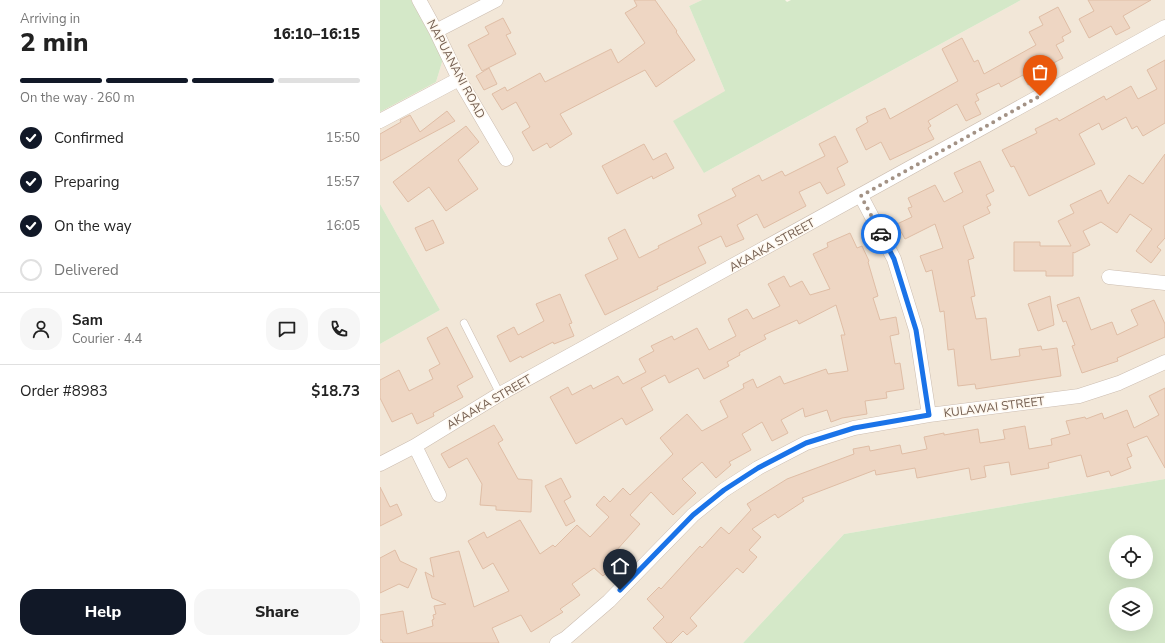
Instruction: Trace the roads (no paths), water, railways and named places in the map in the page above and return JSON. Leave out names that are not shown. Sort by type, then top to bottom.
[{"type":"street","name":"NAPUANANI ROAD","points":[[419,0],[459,79],[506,158]]},
{"type":"street","points":[[436,31],[496,0]]},
{"type":"street","name":"AKAAKA STREET","points":[[380,464],[415,446],[500,394],[1165,27]]},
{"type":"street","points":[[380,121],[459,79]]},
{"type":"street","points":[[861,196],[894,259],[916,330],[929,415]]},
{"type":"street","points":[[1109,277],[1165,282]]},
{"type":"street","name":"KULAWAI STREET","points":[[557,643],[566,638],[610,601],[693,515],[724,490],[758,468],[806,443],[854,428],[929,415],[1079,396],[1119,383],[1165,362]]},
{"type":"street","points":[[415,446],[439,495]]},
{"type":"lane","points":[[464,323],[500,394]]}]
